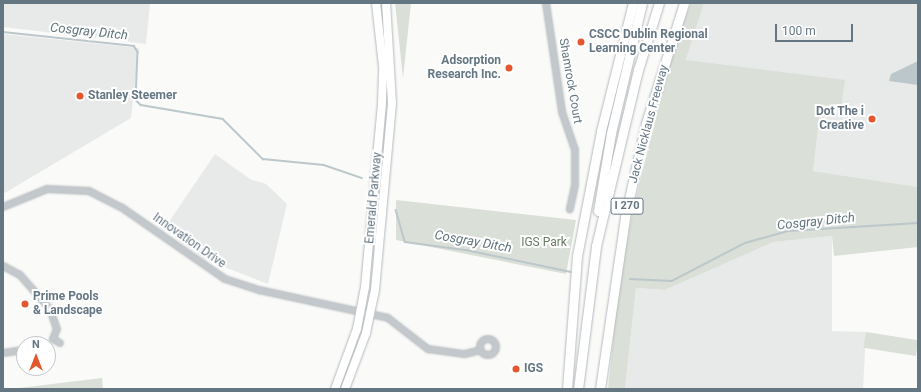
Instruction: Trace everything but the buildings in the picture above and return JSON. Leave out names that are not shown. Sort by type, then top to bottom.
[{"type":"highway","points":[[567,389],[577,256],[601,131],[633,3]]},
{"type":"highway","points":[[590,290],[611,133],[642,3]]},
{"type":"highway","name":"Jack Nicklaus Freeway","points":[[578,389],[590,290],[611,177],[659,3]]},
{"type":"highway","name":"Jack Nicklaus Freeway","points":[[600,389],[626,210],[646,123],[684,3]]},
{"type":"main road","name":"Emerald Parkway","points":[[335,389],[361,313],[376,174],[383,66],[376,3]]},
{"type":"main road","name":"Emerald Parkway","points":[[346,389],[370,315],[383,211],[392,103],[386,3]]},
{"type":"street","name":"Shamrock Court","points":[[546,3],[562,112],[575,150],[575,185],[570,209]]},
{"type":"street","name":"Innovation Drive","points":[[3,207],[47,189],[89,191],[116,203],[225,279],[396,322],[428,349],[465,354],[481,350]]},
{"type":"street","points":[[3,266],[20,275],[50,309],[57,328],[54,336]]},
{"type":"street","points":[[56,341],[60,343]]},
{"type":"street","points":[[3,353],[16,351]]},
{"type":"shaded area","points":[[3,3],[150,3],[146,44],[3,27]]},
{"type":"shaded area","points":[[704,3],[918,3],[918,187],[813,171],[821,105],[686,60]]},
{"type":"shaded area","points":[[3,34],[139,48],[131,118],[3,194]]},
{"type":"shaded area","points":[[918,61],[918,85],[889,81],[891,74]]},
{"type":"shaded area","points":[[215,154],[250,179],[266,184],[287,204],[268,284],[206,260],[164,229]]},
{"type":"shaded area","points":[[832,236],[832,331],[866,332],[863,389],[625,389],[636,288],[665,290],[772,242]]},
{"type":"green space","points":[[395,3],[411,3],[403,78]]},
{"type":"green space","points":[[691,3],[704,3],[686,60],[845,80],[841,106],[821,105],[813,171],[918,187],[918,247],[834,256],[832,236],[773,242],[665,290],[636,288],[625,389],[608,389],[617,301],[632,214],[672,53]]},
{"type":"green space","name":"IGS Park","points":[[396,200],[576,220],[566,274],[396,240]]},
{"type":"green space","points":[[866,332],[918,340],[916,356],[863,348]]},
{"type":"green space","points":[[102,378],[103,389],[11,389]]},
{"type":"waterway","name":"Cosgray Ditch","points":[[3,32],[134,46],[138,52],[136,100],[141,105],[223,119],[263,159],[324,165],[362,178]]},
{"type":"waterway","name":"Cosgray Ditch","points":[[396,210],[405,242],[466,250],[571,272]]},
{"type":"waterway","name":"Cosgray Ditch","points":[[630,279],[672,281],[745,243],[788,231],[918,223]]},
{"type":"place","name":"CSCC Dublin Regional Learning Center","points":[[581,42]]},
{"type":"place","name":"Adsorption Research Inc.","points":[[509,68]]},
{"type":"place","name":"Stanley Steemer","points":[[80,96]]},
{"type":"place","name":"Dot The i Creative","points":[[872,119]]},
{"type":"place","name":"Prime Pools & Landscape","points":[[25,304]]},
{"type":"place","name":"IGS","points":[[516,369]]}]
